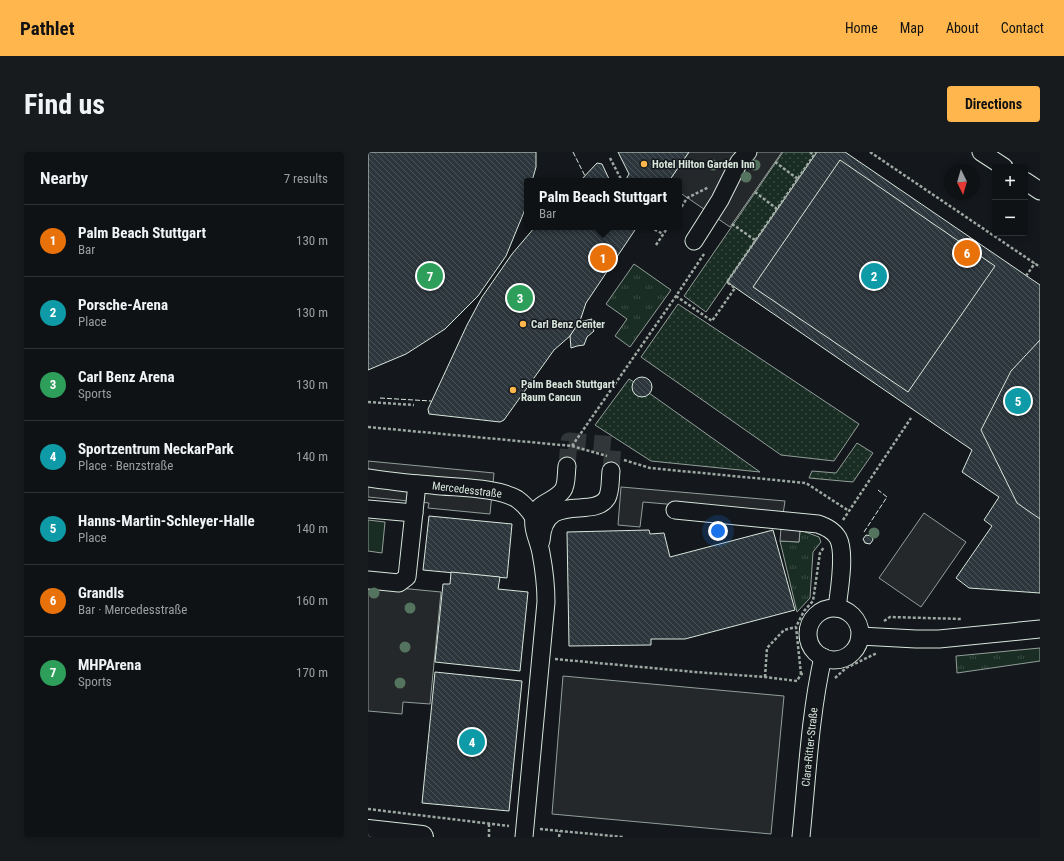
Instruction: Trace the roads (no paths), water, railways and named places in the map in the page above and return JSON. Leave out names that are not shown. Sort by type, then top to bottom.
[{"type":"main road","points":[[368,831],[422,837]]},
{"type":"street","points":[[694,241],[720,200],[739,162],[748,152]]},
{"type":"street","points":[[981,152],[999,164]]},
{"type":"street","points":[[1028,183],[1040,191]]},
{"type":"street","points":[[541,545],[534,530],[534,518],[539,508],[563,490],[566,480],[567,466]]},
{"type":"street","points":[[517,828],[541,659],[546,602],[541,545],[545,524],[549,518],[555,514],[569,508],[590,508],[607,499],[611,470]]},
{"type":"street","name":"Mercedesstraße","points":[[368,478],[495,491],[516,499],[529,510],[534,518]]},
{"type":"street","points":[[368,580],[399,583],[407,577],[417,484]]},
{"type":"street","points":[[368,509],[414,513]]},
{"type":"street","points":[[675,510],[818,524],[829,529],[834,533],[840,543],[842,558],[837,608]]},
{"type":"street","points":[[837,608],[844,610],[854,618],[860,630],[860,636],[858,644],[847,656],[831,660],[823,657],[812,648],[808,634],[812,620],[823,610],[837,608]]},
{"type":"street","points":[[860,636],[939,639],[1040,629]]},
{"type":"street","name":"Clara-Ritter-Straße","points":[[801,837],[819,677],[823,657]]},
{"type":"tunnel","points":[[567,466],[569,441],[613,445],[611,471]]},
{"type":"place","name":"Hotel Hilton Garden Inn","points":[[644,164]]},
{"type":"place","name":"Grandls","points":[[967,253]]},
{"type":"place","name":"Palm Beach Stuttgart","points":[[603,258]]},
{"type":"place","name":"MHPArena","points":[[430,276]]},
{"type":"place","name":"Porsche-Arena","points":[[874,276]]},
{"type":"place","name":"Carl Benz Arena","points":[[520,298]]},
{"type":"place","name":"Carl Benz Center","points":[[523,324]]},
{"type":"place","name":"Palm Beach Stuttgart Raum Cancun","points":[[513,390]]},
{"type":"place","name":"Hanns-Martin-Schleyer-Halle","points":[[1018,401]]},
{"type":"place","name":"Sportzentrum NeckarPark","points":[[472,742]]}]
